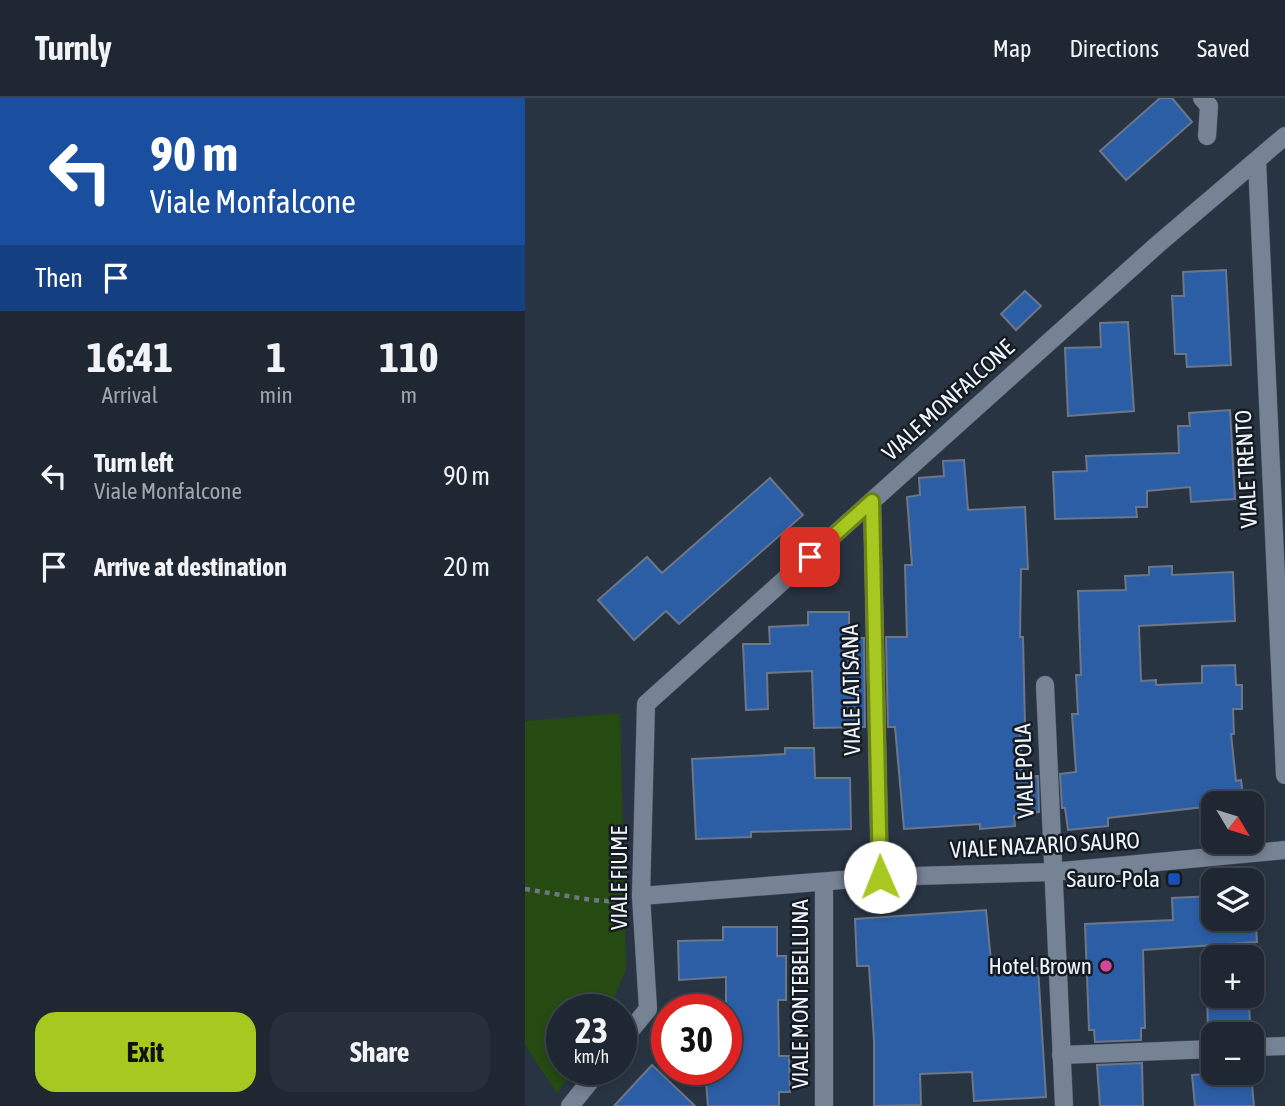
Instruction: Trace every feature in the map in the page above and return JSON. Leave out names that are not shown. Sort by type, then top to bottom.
[{"type":"street","points":[[1202,98],[1209,106],[1207,136]]},
{"type":"street","name":"VIALE MONFALCONE","points":[[646,704],[1157,245],[1285,136]]},
{"type":"street","name":"VIALE TRENTO","points":[[1257,161],[1285,775]]},
{"type":"street","name":"VIALE LATISANA","points":[[872,501],[880,877]]},
{"type":"street","name":"VIALE POLA","points":[[1045,685],[1064,1106]]},
{"type":"street","name":"VIALE FIUME","points":[[637,1022],[648,1009],[641,896],[646,704]]},
{"type":"street","name":"VIALE NAZARIO SAURO","points":[[641,896],[880,877],[1052,872],[1285,850]]},
{"type":"street","name":"VIALE MONTEBELLUNA","points":[[824,882],[824,1106]]},
{"type":"street","points":[[1264,1047],[1285,1046]]},
{"type":"street","points":[[1061,1055],[1201,1049]]},
{"type":"street","points":[[570,1106],[587,1085]]},
{"type":"path","points":[[525,889],[592,900],[624,902],[641,896]]},
{"type":"green space","points":[[620,713],[626,969],[616,994],[546,994],[546,1076],[525,1045],[525,721]]},
{"type":"green space","points":[[552,1085],[563,1085],[557,1093]]},
{"type":"building","points":[[1160,98],[1172,98],[1192,122],[1126,180],[1100,151]]},
{"type":"building","points":[[1226,270],[1231,365],[1187,367],[1186,354],[1175,354],[1172,296],[1184,296],[1183,272]]},
{"type":"building","points":[[1025,291],[1041,306],[1016,330],[1001,314]]},
{"type":"building","points":[[1128,322],[1134,411],[1068,416],[1065,348],[1101,347],[1100,323]]},
{"type":"building","points":[[1230,410],[1235,499],[1191,502],[1190,487],[1147,491],[1147,507],[1136,507],[1137,517],[1055,519],[1053,472],[1087,471],[1086,456],[1179,453],[1178,426],[1190,426],[1189,413]]},
{"type":"building","points":[[964,460],[968,510],[1025,507],[1028,569],[1021,569],[1020,637],[1023,637],[1025,727],[1020,727],[1022,777],[1038,776],[1039,812],[1014,816],[1015,826],[980,829],[980,824],[904,829],[895,727],[888,727],[886,637],[907,637],[905,565],[912,565],[907,497],[920,495],[919,478],[944,476],[943,461]]},
{"type":"building","points":[[770,478],[803,515],[679,624],[666,611],[634,640],[598,600],[647,557],[662,573]]},
{"type":"building","points":[[1172,566],[1172,575],[1233,572],[1235,621],[1139,626],[1141,681],[1156,680],[1156,685],[1202,683],[1202,666],[1235,665],[1236,685],[1242,685],[1242,709],[1233,709],[1234,734],[1231,734],[1236,781],[1241,780],[1242,791],[1201,791],[1201,807],[1108,818],[1108,826],[1068,830],[1065,808],[1062,808],[1060,774],[1076,772],[1072,714],[1078,714],[1076,675],[1081,675],[1078,591],[1126,590],[1125,576],[1149,575],[1149,567]]},
{"type":"building","points":[[808,612],[849,612],[849,638],[864,638],[865,727],[814,728],[812,671],[767,673],[768,709],[746,710],[743,644],[770,644],[769,627],[808,625]]},
{"type":"building","points":[[785,748],[814,748],[815,778],[850,778],[851,829],[751,832],[751,837],[696,839],[692,759],[785,754]]},
{"type":"building","points":[[1201,897],[1201,931],[1256,931],[1257,942],[1143,950],[1145,1028],[1141,1028],[1141,1040],[1095,1042],[1094,1030],[1089,1030],[1085,924],[1173,920],[1172,898]]},
{"type":"building","points":[[986,910],[992,971],[1038,968],[1046,1097],[974,1101],[972,1072],[920,1074],[921,1105],[874,1106],[874,1041],[869,966],[857,966],[855,919]]},
{"type":"building","points":[[723,927],[777,927],[777,956],[786,956],[786,1000],[778,1000],[779,1056],[789,1056],[790,1092],[779,1092],[779,1106],[708,1106],[706,1085],[742,1085],[742,994],[726,994],[726,977],[679,980],[678,941],[723,940]]},
{"type":"building","points":[[1207,1008],[1249,1008],[1250,1022],[1208,1022]]},
{"type":"building","points":[[1142,1063],[1143,1106],[1100,1106],[1097,1065]]},
{"type":"building","points":[[651,1066],[651,1085],[673,1085],[695,1106],[614,1106],[633,1085],[637,1085],[637,1081]]},
{"type":"building","points":[[1201,1074],[1201,1085],[1252,1085],[1254,1106],[1195,1106],[1192,1075]]},
{"type":"place","name":"Sauro-Pola","points":[[1174,879]]},
{"type":"place","name":"Hotel Brown","points":[[1106,966]]},
{"type":"route","points":[[810,557],[872,501],[880,877]]}]
